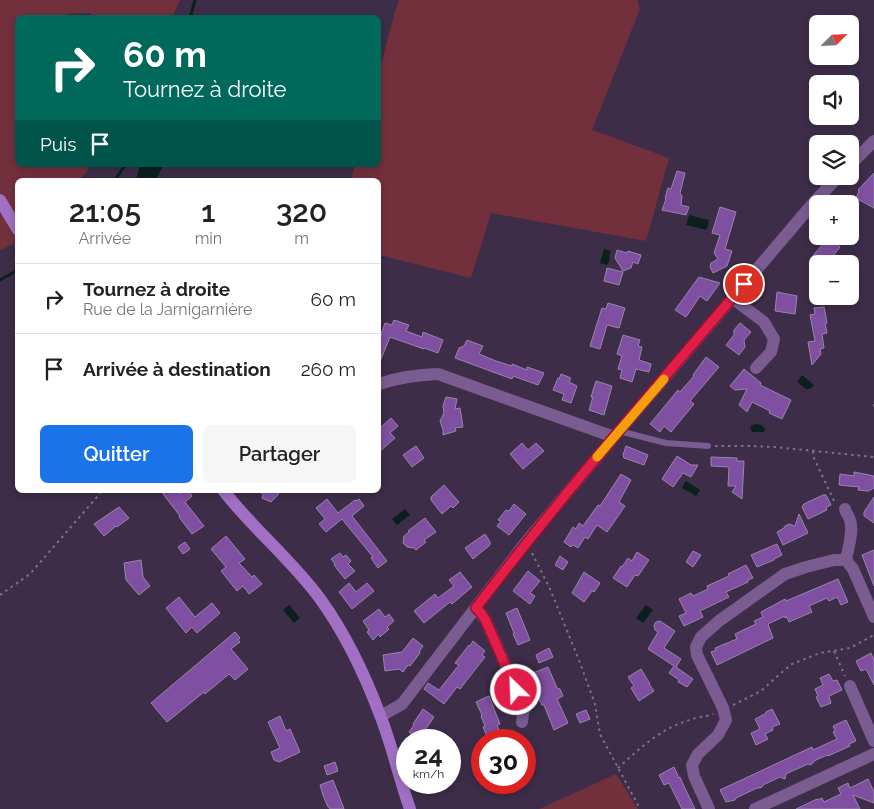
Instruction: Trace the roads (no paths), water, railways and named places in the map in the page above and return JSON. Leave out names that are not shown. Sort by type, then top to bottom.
[{"type":"street","points":[[859,156],[874,141]]},
{"type":"street","points":[[381,716],[402,704],[526,542],[616,434],[830,185]]},
{"type":"street","points":[[0,200],[15,225]]},
{"type":"street","points":[[732,298],[764,322],[774,340],[771,352],[756,368]]},
{"type":"street","points":[[381,383],[414,375],[438,374],[616,434]]},
{"type":"street","points":[[226,493],[248,520],[304,578],[341,630],[381,716],[410,809]]},
{"type":"street","points":[[845,509],[851,522],[850,542],[846,560]]},
{"type":"street","points":[[709,809],[694,776],[692,764],[698,754],[718,735],[726,720],[724,711],[697,655],[696,647],[701,637],[719,621],[785,574],[834,560],[846,560]]},
{"type":"street","points":[[846,560],[853,569],[874,617]]},
{"type":"street","points":[[476,608],[486,621],[524,707],[522,722]]},
{"type":"street","points":[[850,686],[874,741]]},
{"type":"street","points":[[755,809],[874,754]]},
{"type":"lane","points":[[616,434],[666,443],[708,446]]},
{"type":"waterway","points":[[191,15],[195,0]]},
{"type":"waterway","points":[[116,178],[124,167]]},
{"type":"waterway","points":[[0,280],[15,272]]}]
